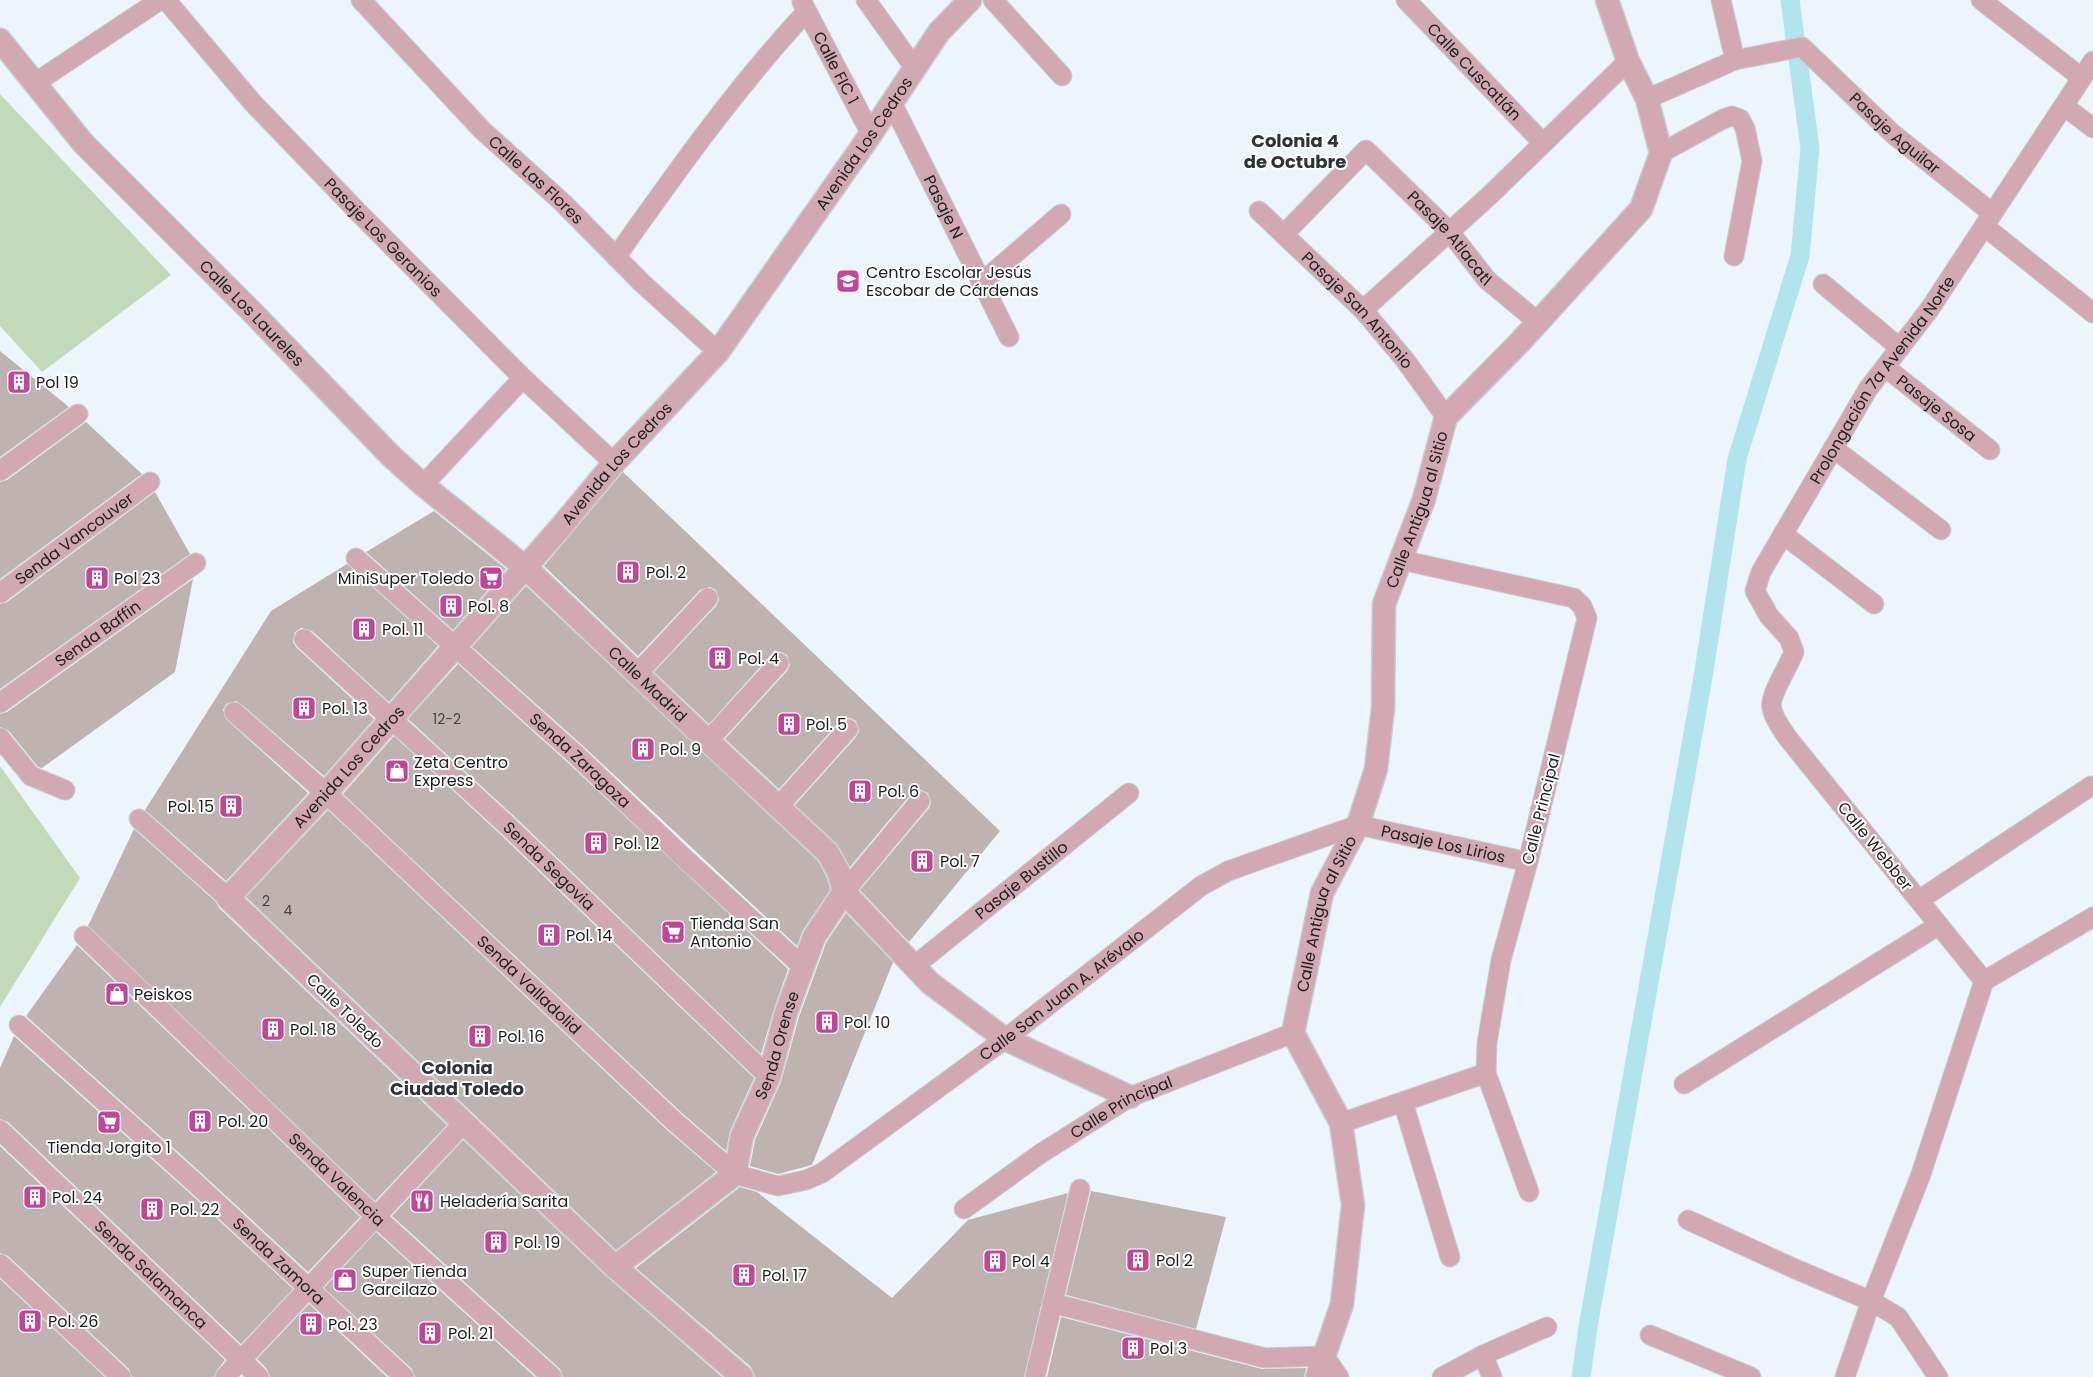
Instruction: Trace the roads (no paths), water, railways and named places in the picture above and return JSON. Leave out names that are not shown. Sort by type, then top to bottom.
[{"type":"street","points":[[35,83],[160,0]]},
{"type":"street","name":"Pasaje Los Geranios","points":[[166,0],[252,102],[359,213],[523,378],[614,463]]},
{"type":"street","name":"Calle Las Flores","points":[[361,0],[482,130],[562,202],[642,283],[718,352]]},
{"type":"street","points":[[866,0],[914,67]]},
{"type":"street","name":"Avenida Los Cedros","points":[[228,898],[326,793],[457,646],[614,463],[718,352],[871,134],[939,32],[970,0]]},
{"type":"street","points":[[993,0],[1062,76]]},
{"type":"street","name":"Calle Cuscatlán","points":[[1406,0],[1543,143]]},
{"type":"street","points":[[1607,0],[1628,61],[1647,99],[1661,153],[1732,116],[1740,119],[1745,128],[1752,161],[1734,256]]},
{"type":"street","points":[[1647,99],[1735,60],[1721,0]]},
{"type":"street","points":[[1981,0],[2082,78]]},
{"type":"street","points":[[616,257],[696,144],[803,6]]},
{"type":"street","name":"Calle FIC 1","points":[[803,6],[871,134]]},
{"type":"street","name":"Calle Los Laureles","points":[[0,40],[83,143],[254,314],[391,456],[423,485],[525,567]]},
{"type":"street","name":"Pasaje Aguilar","points":[[1735,60],[1802,47],[1893,134],[2093,313]]},
{"type":"street","points":[[1363,310],[1543,143],[1628,61]]},
{"type":"street","name":"Prolongación 7a Avenida Norte","points":[[1771,709],[1772,695],[1788,668],[1794,652],[1789,638],[1769,616],[1755,591],[1761,572],[1868,389],[1928,310],[2093,61]]},
{"type":"street","name":"Pasaje N","points":[[892,103],[1008,337]]},
{"type":"street","points":[[2064,106],[2093,128]]},
{"type":"street","name":"Pasaje Atlacatl","points":[[1284,234],[1366,150],[1449,231],[1487,280],[1538,322]]},
{"type":"street","name":"Calle Antigua al Sitio","points":[[1293,1033],[1322,893],[1358,824],[1376,769],[1383,708],[1384,604],[1424,499],[1446,417],[1538,322],[1641,209],[1661,153]]},
{"type":"street","name":"Pasaje San Antonio","points":[[1259,211],[1363,310],[1404,360],[1446,417]]},
{"type":"street","points":[[981,283],[1061,214]]},
{"type":"street","points":[[1823,284],[1900,348]]},
{"type":"street","name":"Pasaje Sosa","points":[[1885,368],[1990,450]]},
{"type":"street","points":[[423,485],[523,378]]},
{"type":"street","points":[[0,471],[78,414]]},
{"type":"street","points":[[1833,448],[1941,530]]},
{"type":"street","name":"Senda Vancouver","points":[[0,593],[150,482]]},
{"type":"street","points":[[1783,534],[1874,604]]},
{"type":"street","name":"Senda Zaragoza","points":[[356,558],[457,646],[803,967]]},
{"type":"street","name":"Calle Principal","points":[[1401,560],[1574,598],[1582,606],[1587,618],[1528,862],[1501,960],[1487,1043],[1486,1073],[1529,1192]]},
{"type":"street","name":"Senda Baffin","points":[[0,703],[196,563]]},
{"type":"street","name":"Calle Madrid","points":[[525,567],[708,742],[828,852],[839,873],[844,892]]},
{"type":"street","points":[[638,673],[708,598]]},
{"type":"street","name":"Senda Segovia","points":[[304,640],[508,826],[769,1076]]},
{"type":"street","points":[[708,742],[779,662]]},
{"type":"street","name":"Calle Webber","points":[[1771,709],[1787,737],[1984,981]]},
{"type":"street","name":"Senda Valladolid","points":[[234,712],[326,793],[674,1122],[735,1174]]},
{"type":"street","points":[[778,807],[848,729]]},
{"type":"street","points":[[0,738],[31,776],[65,790]]},
{"type":"street","points":[[1919,900],[2092,786]]},
{"type":"street","name":"Pasaje Bustillo","points":[[913,966],[1128,793]]},
{"type":"street","name":"Senda Orense","points":[[735,1174],[742,1136],[769,1076],[786,1013],[814,937],[844,892],[920,801]]},
{"type":"street","name":"Calle Toledo","points":[[139,818],[228,898],[616,1267],[742,1377]]},
{"type":"street","name":"Pasaje Los Lirios","points":[[1358,824],[1528,862]]},
{"type":"street","name":"Calle San Juan A. Arévalo","points":[[735,1174],[778,1186],[806,1180],[822,1173],[1005,1039],[1201,886],[1228,871],[1358,824]]},
{"type":"street","points":[[844,892],[930,983],[1005,1039],[1130,1097]]},
{"type":"street","points":[[1845,1377],[1871,1301],[1920,1177],[1984,981],[2093,917]]},
{"type":"street","points":[[1684,1084],[1939,925]]},
{"type":"street","name":"Senda Valencia","points":[[84,936],[375,1216],[552,1377]]},
{"type":"street","name":"Senda Zamora","points":[[19,1025],[192,1180],[404,1377]]},
{"type":"street","points":[[1293,1033],[1341,1123],[1353,1205],[1342,1304],[1317,1377]]},
{"type":"street","name":"Calle Principal","points":[[964,1209],[1040,1154],[1130,1097],[1293,1033]]},
{"type":"street","points":[[1341,1123],[1486,1073]]},
{"type":"street","points":[[1403,1102],[1450,1256]]},
{"type":"street","points":[[225,1377],[464,1123]]},
{"type":"street","name":"Senda Salamanca","points":[[0,1130],[259,1377]]},
{"type":"street","points":[[616,1267],[735,1174]]},
{"type":"street","points":[[1034,1377],[1080,1189]]},
{"type":"street","points":[[1688,1220],[1871,1301],[1898,1317],[1938,1377]]},
{"type":"street","points":[[0,1264],[121,1377]]},
{"type":"street","points":[[1052,1303],[1265,1358],[1324,1356]]},
{"type":"street","points":[[1442,1377],[1484,1355],[1547,1327]]},
{"type":"street","points":[[1650,1335],[1751,1377]]},
{"type":"street","points":[[1484,1355],[1492,1377]]},
{"type":"street","points":[[1324,1356],[1339,1377]]},
{"type":"waterway","points":[[1581,1377],[1588,1327],[1703,677],[1737,459],[1800,256],[1810,148],[1790,0]]},
{"type":"place","name":"Centro Escolar Jesús Escobar de Cárdenas","points":[[848,281]]},
{"type":"place","name":"Pol 19","points":[[19,382]]},
{"type":"place","name":"Pol. 2","points":[[628,572]]},
{"type":"place","name":"Pol 23","points":[[97,578]]},
{"type":"place","name":"MiniSuper Toledo","points":[[491,578]]},
{"type":"place","name":"Pol. 8","points":[[451,606]]},
{"type":"place","name":"Pol. 11","points":[[364,629]]},
{"type":"place","name":"Pol. 4","points":[[720,658]]},
{"type":"place","name":"Pol. 13","points":[[304,708]]},
{"type":"place","name":"Pol. 5","points":[[789,724]]},
{"type":"place","name":"Pol. 9","points":[[643,749]]},
{"type":"place","name":"Zeta Centro Express","points":[[397,771]]},
{"type":"place","name":"Pol. 6","points":[[860,791]]},
{"type":"place","name":"Pol. 15","points":[[231,806]]},
{"type":"place","name":"Pol. 12","points":[[596,843]]},
{"type":"place","name":"Pol. 7","points":[[922,861]]},
{"type":"place","name":"Tienda San Antonio","points":[[673,932]]},
{"type":"place","name":"Pol. 14","points":[[549,935]]},
{"type":"place","name":"Peiskos","points":[[117,994]]},
{"type":"place","name":"Pol. 10","points":[[827,1022]]},
{"type":"place","name":"Pol. 18","points":[[273,1029]]},
{"type":"place","name":"Pol. 16","points":[[480,1036]]},
{"type":"place","name":"Pol. 20","points":[[200,1121]]},
{"type":"place","name":"Tienda Jorgito 1","points":[[109,1122]]},
{"type":"place","name":"Pol. 24","points":[[35,1197]]},
{"type":"place","name":"Heladería Sarita","points":[[422,1201]]},
{"type":"place","name":"Pol. 22","points":[[152,1209]]},
{"type":"place","name":"Pol. 19","points":[[496,1242]]},
{"type":"place","name":"Pol 2","points":[[1138,1260]]},
{"type":"place","name":"Pol 4","points":[[995,1261]]},
{"type":"place","name":"Pol. 17","points":[[744,1275]]},
{"type":"place","name":"Super Tienda Garcilazo","points":[[345,1280]]},
{"type":"place","name":"Pol. 26","points":[[30,1321]]},
{"type":"place","name":"Pol. 23","points":[[311,1324]]},
{"type":"place","name":"Pol. 21","points":[[430,1333]]},
{"type":"place","name":"Pol 3","points":[[1133,1348]]},
{"type":"district","name":"Colonia 4 de Octubre","points":[[1295,150]]},
{"type":"district","name":"Colonia Ciudad Toledo","points":[[457,1077]]}]
